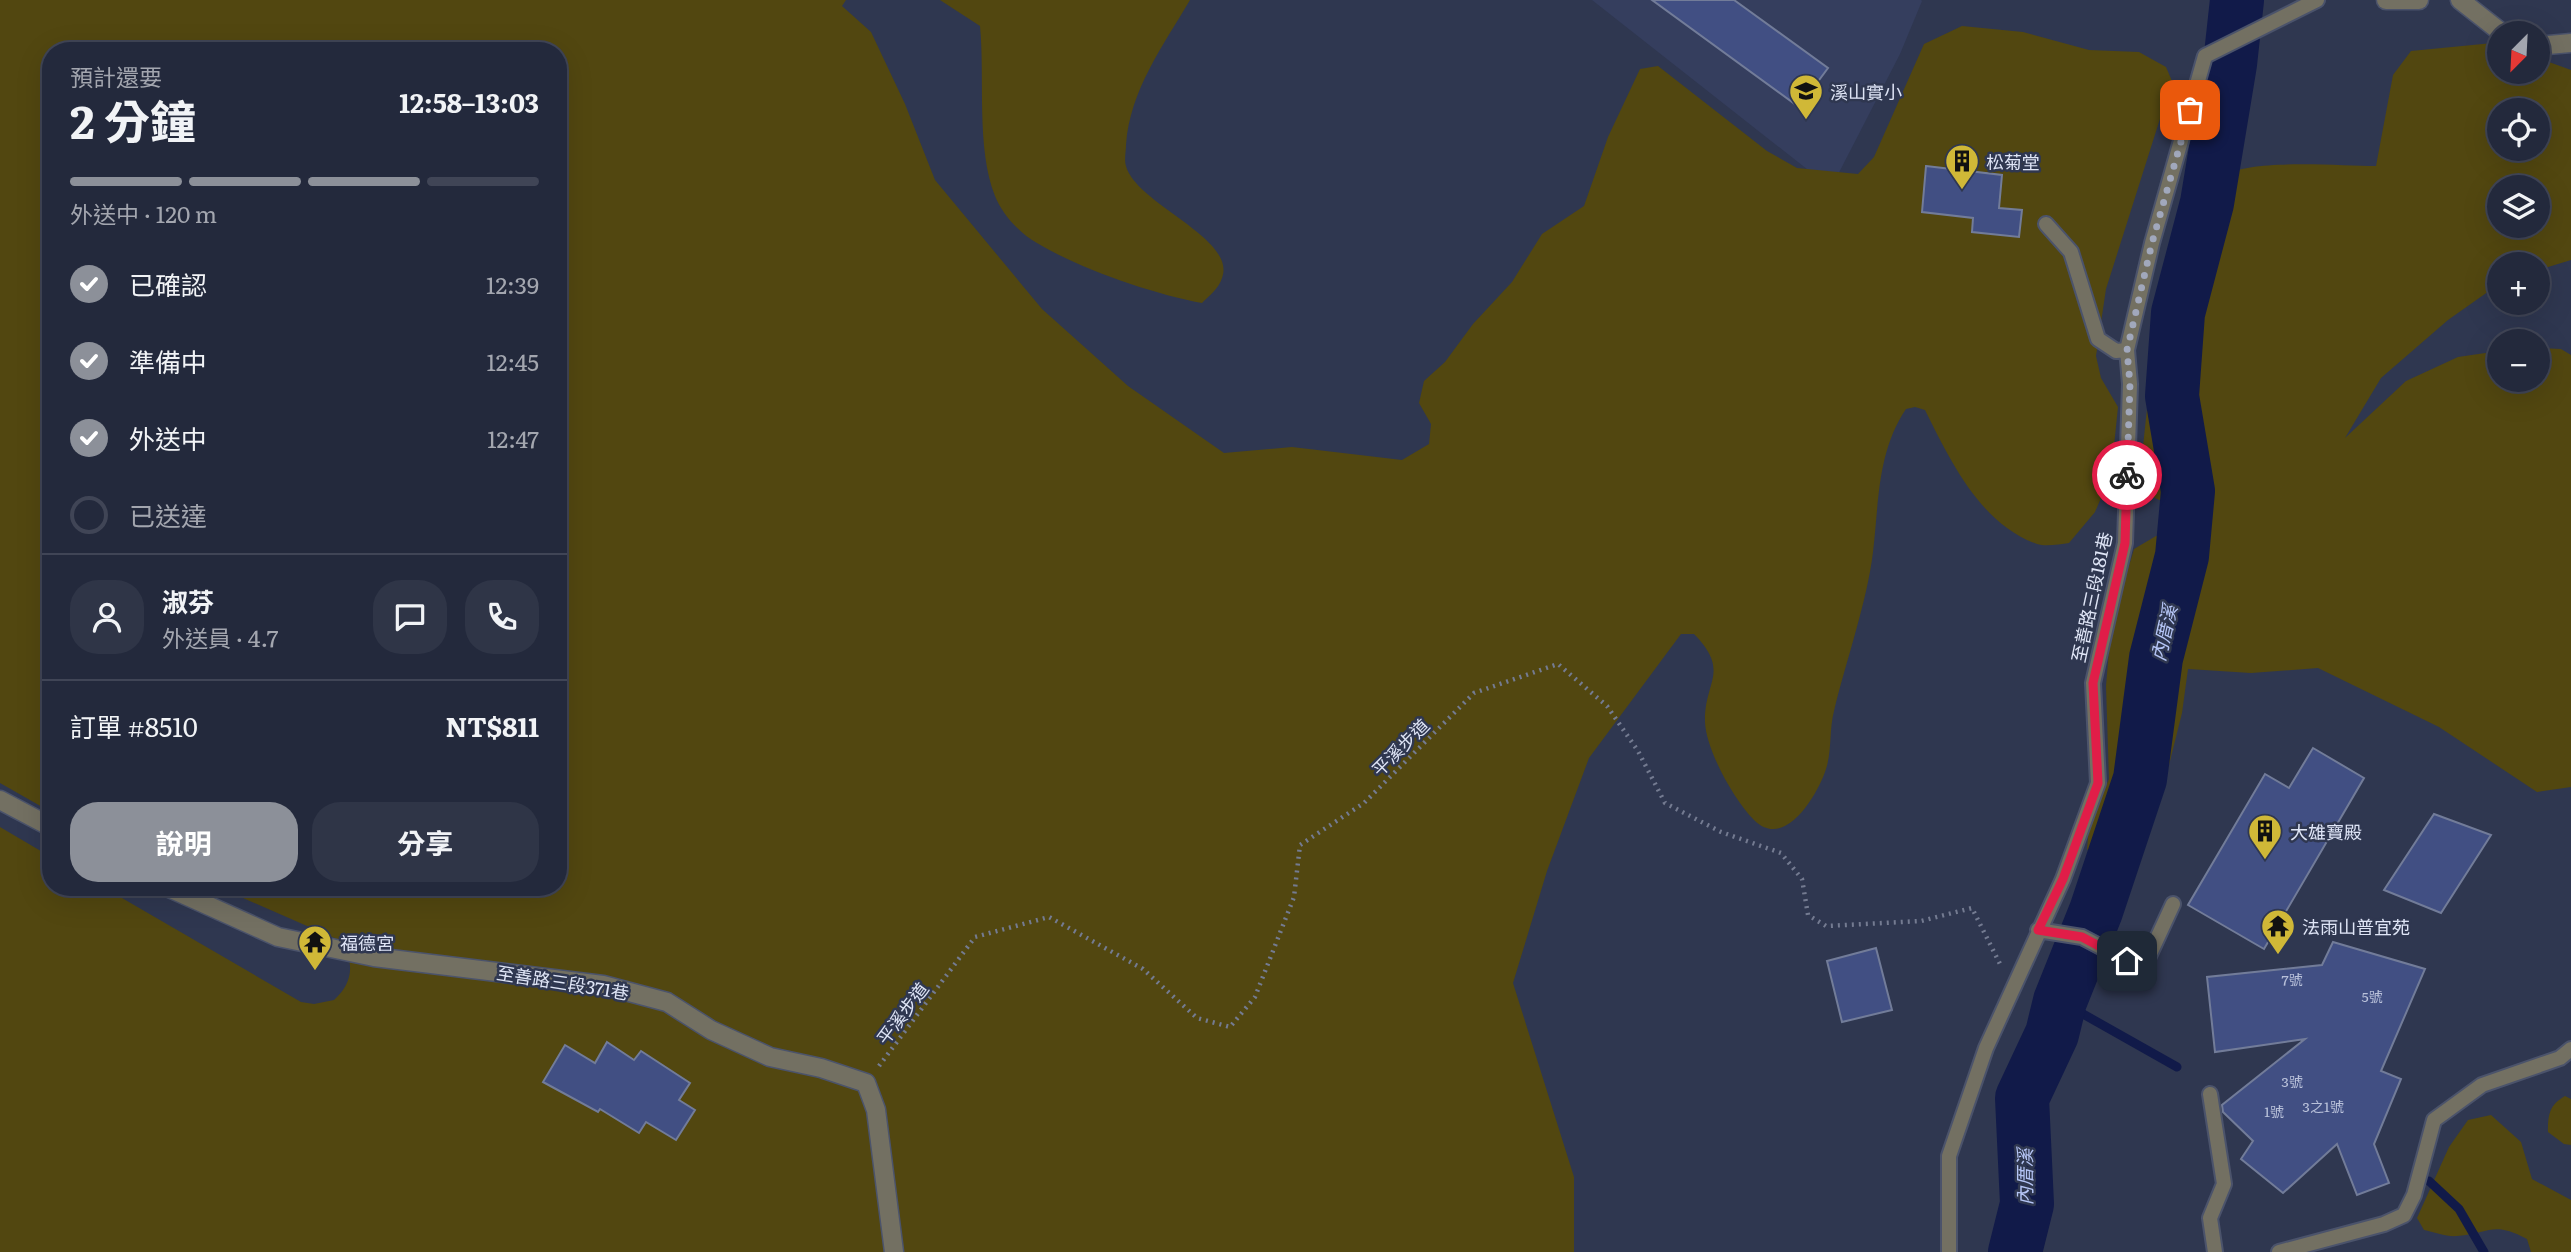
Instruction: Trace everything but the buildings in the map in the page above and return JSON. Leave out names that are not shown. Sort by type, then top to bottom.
[{"type":"street","points":[[2386,0],[2419,0]]},
{"type":"street","points":[[2460,0],[2487,21]]},
{"type":"street","points":[[2550,45],[2571,43]]},
{"type":"street","points":[[0,800],[42,822]]},
{"type":"street","name":"至善路三段371巷","points":[[187,896],[278,937],[374,957],[603,985],[667,1002],[711,1030],[770,1057],[821,1068],[866,1083]]},
{"type":"street","points":[[866,1083],[876,1110],[894,1252]]},
{"type":"lane","name":"至善路三段181巷","points":[[1949,1252],[1949,1156],[1986,1048],[2063,879],[2098,783],[2093,683],[2125,543],[2130,384],[2127,350],[2152,243],[2205,56],[2262,25],[2292,15],[2318,0]]},
{"type":"lane","points":[[2046,224],[2071,253],[2098,339],[2116,351],[2127,350]]},
{"type":"lane","points":[[2038,930],[2082,937],[2143,969],[2173,904]]},
{"type":"lane","points":[[2279,1252],[2384,1224],[2403,1215],[2414,1195],[2434,1120],[2482,1085],[2560,1058],[2571,1049]]},
{"type":"lane","points":[[2210,1094],[2224,1184],[2210,1218],[2215,1252]]},
{"type":"path","name":"平溪步道","points":[[866,1083],[975,937],[1049,917],[1143,970],[1197,1018],[1230,1027],[1255,997],[1275,947],[1294,897],[1300,845],[1364,803],[1474,693],[1558,664],[1607,706],[1638,751],[1665,803],[1721,832],[1781,853],[1802,879],[1808,915],[1826,926],[1921,921],[1972,908],[2012,989]]},
{"type":"shaded area","points":[[0,0],[846,0],[842,6],[871,32],[905,104],[935,180],[1042,309],[1128,386],[1224,453],[1292,447],[1402,460],[1429,444],[1431,424],[1419,403],[1424,381],[1445,362],[1473,324],[1512,282],[1542,234],[1584,206],[1608,137],[1640,69],[1658,66],[1767,151],[1797,168],[1858,174],[1874,157],[1924,44],[1962,26],[2023,32],[2089,50],[2139,52],[2166,67],[2172,81],[2106,289],[2096,356],[2101,378],[2118,407],[2111,475],[2095,512],[2069,543],[2037,544],[2017,535],[1999,522],[1983,506],[1956,469],[1925,410],[1915,407],[1906,409],[1889,442],[1884,460],[1870,571],[1834,711],[1828,762],[1816,792],[1799,816],[1777,829],[1766,828],[1754,820],[1730,788],[1710,746],[1705,722],[1713,677],[1711,658],[1694,634],[1681,634],[1589,758],[1547,871],[1513,983],[1574,1177],[1574,1252],[0,1252],[0,827],[42,852],[42,896],[118,896],[301,1002],[314,1004],[334,1000],[349,978],[348,955],[339,940],[239,896],[567,896],[567,42],[42,42],[42,807],[0,783]]},
{"type":"shaded area","points":[[940,0],[1190,0],[1141,87],[1129,125],[1125,161],[1134,180],[1147,194],[1201,235],[1215,249],[1223,263],[1221,282],[1202,303],[1140,287],[1095,271],[1054,253],[1012,223],[995,196],[985,156],[980,26]]},
{"type":"shaded area","name":"溪山實小","points":[[1592,0],[1922,1],[1900,54],[1831,188]]},
{"type":"shaded area","points":[[2487,44],[2487,84],[2550,84],[2550,62],[2571,70],[2571,260],[2550,266],[2550,252],[2487,252],[2487,292],[2448,320],[2381,378],[2345,438],[2406,381],[2458,357],[2487,353],[2487,392],[2550,392],[2550,349],[2561,349],[2571,355],[2571,787],[2537,792],[2439,727],[2318,668],[2251,673],[2188,669],[2182,713],[2168,769],[2116,877],[2100,869],[2087,849],[2089,828],[2109,779],[2106,686],[2111,627],[2134,549],[2156,536],[2197,536],[2208,525],[2211,511],[2166,503],[2144,493],[2141,467],[2148,398],[2162,310],[2185,228],[2202,197],[2223,176],[2236,170],[2274,165],[2376,166],[2393,75],[2411,51]]},
{"type":"shaded area","points":[[2565,1096],[2571,1099],[2571,1145],[2564,1144],[2548,1132],[2550,1111]]},
{"type":"shaded area","points":[[2491,1115],[2521,1142],[2532,1179],[2571,1200],[2571,1252],[2531,1252],[2527,1239],[2499,1229],[2453,1236],[2424,1230],[2417,1218],[2449,1147],[2468,1120]]},
{"type":"waterway","name":"內厝溪","points":[[2015,1252],[2027,1204],[2022,1098],[2052,1034],[2060,1001],[2096,911],[2140,779],[2156,658],[2182,556],[2188,491],[2172,396],[2178,313],[2207,203],[2230,64],[2237,0]]},
{"type":"waterway","points":[[2060,1001],[2177,1067]]},
{"type":"waterway","points":[[2429,1181],[2459,1209],[2484,1252]]},
{"type":"way so far","points":[[2127,475],[2130,384],[2127,350],[2152,243],[2190,110]]},
{"type":"place","name":"溪山實小","points":[[1806,121]]},
{"type":"place","name":"松菊堂","points":[[1962,191]]},
{"type":"place","name":"大雄寶殿","points":[[2265,861]]},
{"type":"place","name":"法雨山普宜苑","points":[[2278,956]]},
{"type":"place","name":"福德宮","points":[[315,972]]},
{"type":"route","points":[[2127,475],[2125,543],[2093,683],[2098,783],[2063,879],[2038,930],[2082,937],[2127,961]]}]
